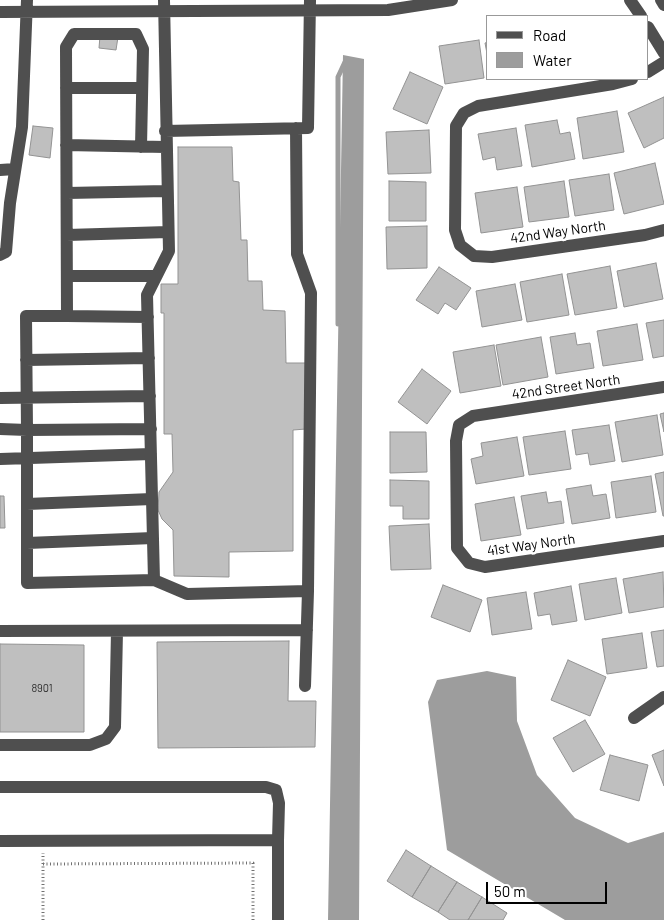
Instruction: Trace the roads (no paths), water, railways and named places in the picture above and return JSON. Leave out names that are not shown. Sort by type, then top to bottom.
[{"type":"street","points":[[0,12],[27,6],[310,5],[388,10],[452,0]]},
{"type":"street","points":[[630,0],[640,15]]},
{"type":"street","points":[[661,0],[664,5]]},
{"type":"street","points":[[165,131],[308,128],[310,5]]},
{"type":"street","points":[[0,255],[6,252],[15,169],[22,127],[27,6]]},
{"type":"street","points":[[154,580],[147,295],[169,251],[165,147],[164,6]]},
{"type":"street","points":[[649,30],[664,53]]},
{"type":"street","points":[[67,316],[66,47],[74,34],[136,34],[143,49],[141,147]]},
{"type":"street","points":[[649,71],[664,62]]},
{"type":"street","name":"42nd Way North","points":[[628,80],[478,106],[464,113],[456,126],[455,230],[460,245],[474,256],[492,257],[645,235],[664,230]]},
{"type":"street","points":[[66,88],[142,88]]},
{"type":"street","points":[[296,128],[296,254],[311,293],[308,590],[305,686]]},
{"type":"street","points":[[66,146],[165,147]]},
{"type":"street","points":[[0,170],[15,169]]},
{"type":"street","points":[[67,193],[166,191]]},
{"type":"street","points":[[67,235],[168,232]]},
{"type":"street","points":[[67,276],[156,276]]},
{"type":"street","points":[[148,317],[26,316],[27,583],[154,580],[187,594],[308,590]]},
{"type":"street","points":[[26,360],[149,358]]},
{"type":"street","name":"42nd Street North","points":[[473,416],[664,387]]},
{"type":"street","points":[[0,398],[150,396]]},
{"type":"street","name":"41st Way North","points":[[473,416],[459,425],[456,440],[457,548],[469,563],[485,568],[664,541]]},
{"type":"street","points":[[0,429],[150,429]]},
{"type":"street","points":[[0,459],[151,454]]},
{"type":"street","points":[[27,504],[152,499]]},
{"type":"street","points":[[27,543],[153,538]]},
{"type":"street","points":[[0,631],[307,630]]},
{"type":"street","points":[[0,746],[90,745],[106,740],[115,727],[117,631]]},
{"type":"street","points":[[634,718],[664,697]]},
{"type":"street","points":[[0,787],[266,787],[276,790],[279,803],[278,920]]},
{"type":"street","points":[[0,841],[278,840]]},
{"type":"water","points":[[343,55],[364,59],[359,920],[328,920]]},
{"type":"water","points":[[487,671],[516,677],[517,721],[537,775],[575,818],[628,843],[664,832],[664,920],[565,920],[447,850],[428,702],[437,680]]},
{"type":"waterway","points":[[338,324],[338,77],[345,62]]}]
